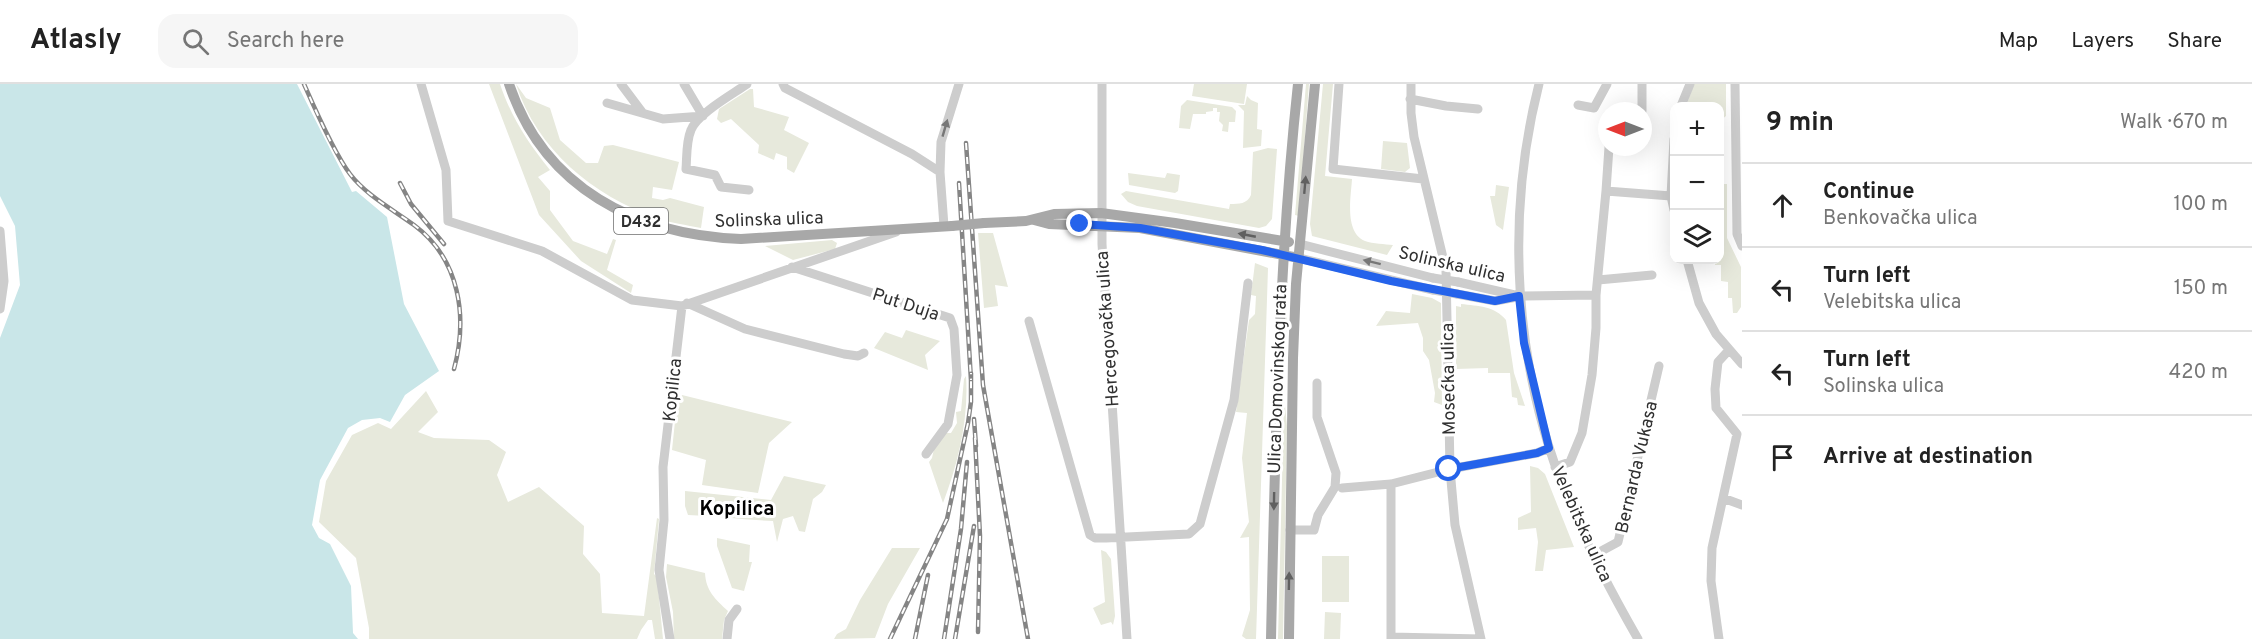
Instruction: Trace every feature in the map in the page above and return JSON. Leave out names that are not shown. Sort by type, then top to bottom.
[{"type":"main road","name":"Solinska ulica","points":[[509,84],[524,121],[556,165],[590,194],[634,218],[684,234],[741,239],[1034,220],[1054,214],[1101,213],[1185,224],[1300,244]]},
{"type":"main road","name":"Ulica Domovinskog rata","points":[[1271,639],[1276,419],[1283,254],[1298,84]]},
{"type":"main road","name":"Ulica Domovinskog rata","points":[[1289,639],[1293,358],[1300,244],[1315,84]]},
{"type":"main road","name":"Solinska ulica","points":[[1034,220],[1049,224],[1140,228],[1299,258]]},
{"type":"street","points":[[421,84],[446,170],[448,221],[542,251],[632,300],[685,304],[745,329],[844,354],[858,356],[864,353]]},
{"type":"street","points":[[621,84],[642,112]]},
{"type":"street","points":[[684,84],[703,116]]},
{"type":"street","points":[[747,84],[703,116],[692,127],[687,142],[687,169],[715,175],[721,187],[749,190]]},
{"type":"street","points":[[783,84],[785,88],[912,154],[940,172]]},
{"type":"street","points":[[948,226],[940,172],[941,142],[959,84]]},
{"type":"street","name":"Hercegovačka ulica","points":[[1102,84],[1101,225],[1127,639]]},
{"type":"street","points":[[1339,84],[1333,169],[1424,179]]},
{"type":"street","name":"Mosećka ulica","points":[[1411,84],[1410,99],[1414,137],[1446,270],[1449,469],[1455,525],[1481,639]]},
{"type":"street","name":"Velebitska ulica","points":[[1539,84],[1528,138],[1521,199],[1519,296],[1524,343],[1555,467],[1594,555],[1638,639]]},
{"type":"street","points":[[1578,105],[1594,108],[1607,84]]},
{"type":"street","points":[[1642,84],[1642,102]]},
{"type":"street","points":[[1683,102],[1690,84]]},
{"type":"street","points":[[1735,84],[1737,234],[1742,246]]},
{"type":"street","points":[[1410,99],[1478,109]]},
{"type":"street","points":[[607,103],[663,119],[703,116]]},
{"type":"street","points":[[1555,467],[1570,462],[1582,434],[1592,375],[1596,295],[1608,156]]},
{"type":"street","points":[[1606,191],[1670,196]]},
{"type":"street","points":[[685,304],[908,228]]},
{"type":"street","points":[[0,231],[2,281],[0,309]]},
{"type":"street","points":[[835,232],[842,238],[843,243],[839,251]]},
{"type":"street","name":"Solinska ulica","points":[[1300,244],[1433,278],[1519,296]]},
{"type":"street","name":"Solinska ulica","points":[[1299,258],[1433,290],[1495,301],[1519,296]]},
{"type":"street","points":[[1688,264],[1699,303],[1716,334],[1742,364]]},
{"type":"street","name":"Put Duja","points":[[792,267],[951,318],[954,329],[957,375],[948,424],[926,454]]},
{"type":"street","points":[[1598,280],[1652,275]]},
{"type":"street","points":[[1029,321],[1090,535],[1095,538],[1120,538],[1189,534],[1200,524],[1234,400],[1248,284]]},
{"type":"street","points":[[1519,296],[1596,295]]},
{"type":"street","name":"Kopilica","points":[[670,639],[659,570],[664,520],[663,467],[685,304]]},
{"type":"street","points":[[1719,639],[1711,581],[1712,548],[1737,434],[1716,408],[1715,390],[1718,362],[1729,350]]},
{"type":"street","name":"Bernarda Vukasa","points":[[1594,555],[1618,542],[1659,366]]},
{"type":"street","points":[[1290,530],[1314,530],[1318,515],[1335,487],[1336,473],[1317,417],[1317,383]]},
{"type":"street","points":[[1342,488],[1391,484],[1449,469],[1528,455],[1549,448]]},
{"type":"street","points":[[1391,484],[1391,638],[1481,639]]},
{"type":"street","points":[[1723,498],[1742,505]]},
{"type":"street","points":[[727,639],[729,620],[737,609]]},
{"type":"shaded area","points":[[489,84],[500,84],[509,108],[521,129],[550,170],[538,177],[550,191],[550,210],[573,241],[607,254],[613,239],[616,240],[607,270],[633,285],[631,293],[581,261],[539,215]]},
{"type":"shaded area","points":[[516,84],[526,98],[550,108],[560,140],[586,163],[598,163],[604,146],[613,145],[679,162],[672,190],[653,187],[652,198],[663,200],[670,198],[704,207],[701,228],[656,218],[610,197],[590,183],[570,167],[538,130],[525,108]]},
{"type":"shaded area","points":[[1194,84],[1247,84],[1244,104],[1192,96]]},
{"type":"shaded area","points":[[1306,84],[1309,84],[1299,216],[1295,215]]},
{"type":"shaded area","points":[[1323,84],[1333,84],[1325,176],[1352,179],[1350,213],[1354,230],[1365,241],[1393,245],[1387,255],[1312,236],[1310,224]]},
{"type":"shaded area","points":[[1694,84],[1726,84],[1726,116],[1724,118],[1724,102],[1687,102]]},
{"type":"shaded area","points":[[753,89],[754,107],[789,117],[784,130],[809,143],[794,173],[787,169],[787,157],[776,153],[774,160],[758,153],[759,145],[731,119],[721,123],[717,119],[719,109]]},
{"type":"shaded area","points":[[1247,96],[1258,103],[1257,129],[1262,130],[1261,146],[1243,148],[1244,111],[1238,105],[1245,105]]},
{"type":"shaded area","points":[[1187,100],[1232,107],[1236,111],[1235,122],[1229,122],[1228,132],[1222,131],[1223,125],[1219,121],[1220,112],[1217,112],[1217,108],[1213,108],[1213,111],[1206,112],[1206,114],[1193,114],[1190,129],[1179,128],[1181,106]]},
{"type":"shaded area","points":[[1383,141],[1407,143],[1410,168],[1405,172],[1381,169]]},
{"type":"shaded area","points":[[1268,148],[1277,149],[1272,219],[1266,226],[1259,228],[1137,206],[1128,202],[1121,194],[1126,191],[1229,209],[1230,204],[1242,203],[1251,195],[1253,152]]},
{"type":"shaded area","points":[[1128,173],[1165,178],[1167,173],[1180,175],[1178,191],[1175,193],[1129,185]]},
{"type":"shaded area","points":[[1724,184],[1727,184],[1727,238],[1741,267],[1741,307],[1737,313],[1733,313],[1732,298],[1728,298],[1728,282],[1721,281],[1721,265],[1715,265],[1724,264]]},
{"type":"shaded area","points":[[1496,185],[1509,187],[1503,230],[1496,225],[1490,196],[1495,196]]},
{"type":"shaded area","points":[[978,233],[993,233],[1008,287],[995,285],[998,306],[984,308]]},
{"type":"shaded area","points":[[832,240],[837,243],[835,249],[793,260],[765,246]]},
{"type":"shaded area","points":[[1255,263],[1268,268],[1256,639],[1246,639],[1242,636],[1250,610],[1249,537],[1240,538],[1249,522],[1242,458],[1247,413],[1236,412],[1249,320],[1255,314],[1256,296],[1251,295]]},
{"type":"shaded area","points":[[1287,282],[1288,282],[1285,380]]},
{"type":"shaded area","points":[[1412,294],[1432,298],[1441,303],[1442,405],[1434,402],[1435,393],[1429,360],[1423,351],[1423,338],[1418,323],[1376,326],[1386,311],[1410,313]]},
{"type":"shaded area","points":[[1461,304],[1491,309],[1506,320],[1514,373],[1525,406],[1518,405],[1517,398],[1512,397],[1510,373],[1488,373],[1488,368],[1456,369],[1456,306],[1461,307]]},
{"type":"shaded area","points":[[906,330],[940,341],[925,355],[928,370],[874,348],[885,332],[902,338]]},
{"type":"shaded area","points":[[966,376],[966,408],[961,441],[943,503],[929,462],[934,449],[946,433],[951,433],[957,423],[956,412],[961,411]]},
{"type":"shaded area","points":[[426,391],[438,412],[418,432],[434,438],[489,440],[506,452],[497,475],[508,502],[539,487],[584,526],[583,554],[600,574],[602,613],[644,616],[657,518],[659,519],[654,574],[657,577],[663,639],[655,639],[652,620],[648,620],[637,639],[369,639],[356,558],[319,522],[326,481],[352,435],[378,423],[391,429]]},
{"type":"shaded area","points":[[682,395],[792,422],[769,443],[758,493],[702,485],[706,460],[672,450],[676,412]]},
{"type":"shaded area","points":[[1284,396],[1287,426],[1283,639],[1278,639]]},
{"type":"shaded area","points":[[1530,466],[1538,468],[1545,474],[1574,547],[1546,550],[1543,571],[1535,571],[1538,542],[1536,528],[1518,530],[1518,518],[1531,512]]},
{"type":"shaded area","points":[[784,476],[826,485],[822,492],[813,499],[805,532],[799,531],[793,516],[783,519],[777,542],[773,521],[688,515],[685,506],[685,491],[771,500]]},
{"type":"shaded area","points":[[717,538],[750,545],[749,562],[752,562],[744,591],[732,588],[717,546]]},
{"type":"shaded area","points":[[892,548],[920,548],[888,604],[875,638],[834,639],[837,634],[846,629],[860,600]]},
{"type":"shaded area","points":[[1101,550],[1106,552],[1111,559],[1115,616],[1113,625],[1111,622],[1101,625],[1093,608],[1105,602]]},
{"type":"shaded area","points":[[1322,556],[1349,556],[1349,602],[1322,602]]},
{"type":"shaded area","points":[[667,564],[705,573],[707,585],[712,594],[728,611],[724,620],[722,639],[674,639],[673,612],[666,577]]},
{"type":"shaded area","points":[[1325,612],[1341,613],[1340,639],[1324,639]]},
{"type":"water","points":[[0,84],[297,84],[352,192],[356,191],[387,217],[404,304],[439,371],[405,395],[390,422],[380,418],[362,420],[348,428],[320,480],[312,525],[319,538],[330,544],[351,586],[353,633],[358,639],[0,639],[0,338],[20,285],[15,226],[0,196]]},
{"type":"railway","points":[[304,84],[331,143],[356,182],[430,239],[451,272],[460,310],[458,349],[454,369]]},
{"type":"railway","points":[[966,143],[983,385],[1028,639]]},
{"type":"railway","points":[[400,183],[411,204],[444,244]]},
{"type":"railway","points":[[959,183],[971,380]]},
{"type":"railway","points":[[890,639],[947,519],[968,423],[971,373]]},
{"type":"railway","points":[[974,419],[976,446]]},
{"type":"railway","points":[[975,438],[980,536],[978,632]]},
{"type":"railway","points":[[944,639],[961,529],[967,462]]},
{"type":"railway","points":[[955,639],[974,526]]},
{"type":"railway","points":[[915,639],[928,575]]},
{"type":"district","name":"Kopilica","points":[[737,508]]},
{"type":"route","points":[[1080,224],[1140,228],[1262,250],[1391,281],[1495,301],[1519,296],[1524,343],[1549,448],[1537,453],[1449,469]]}]
